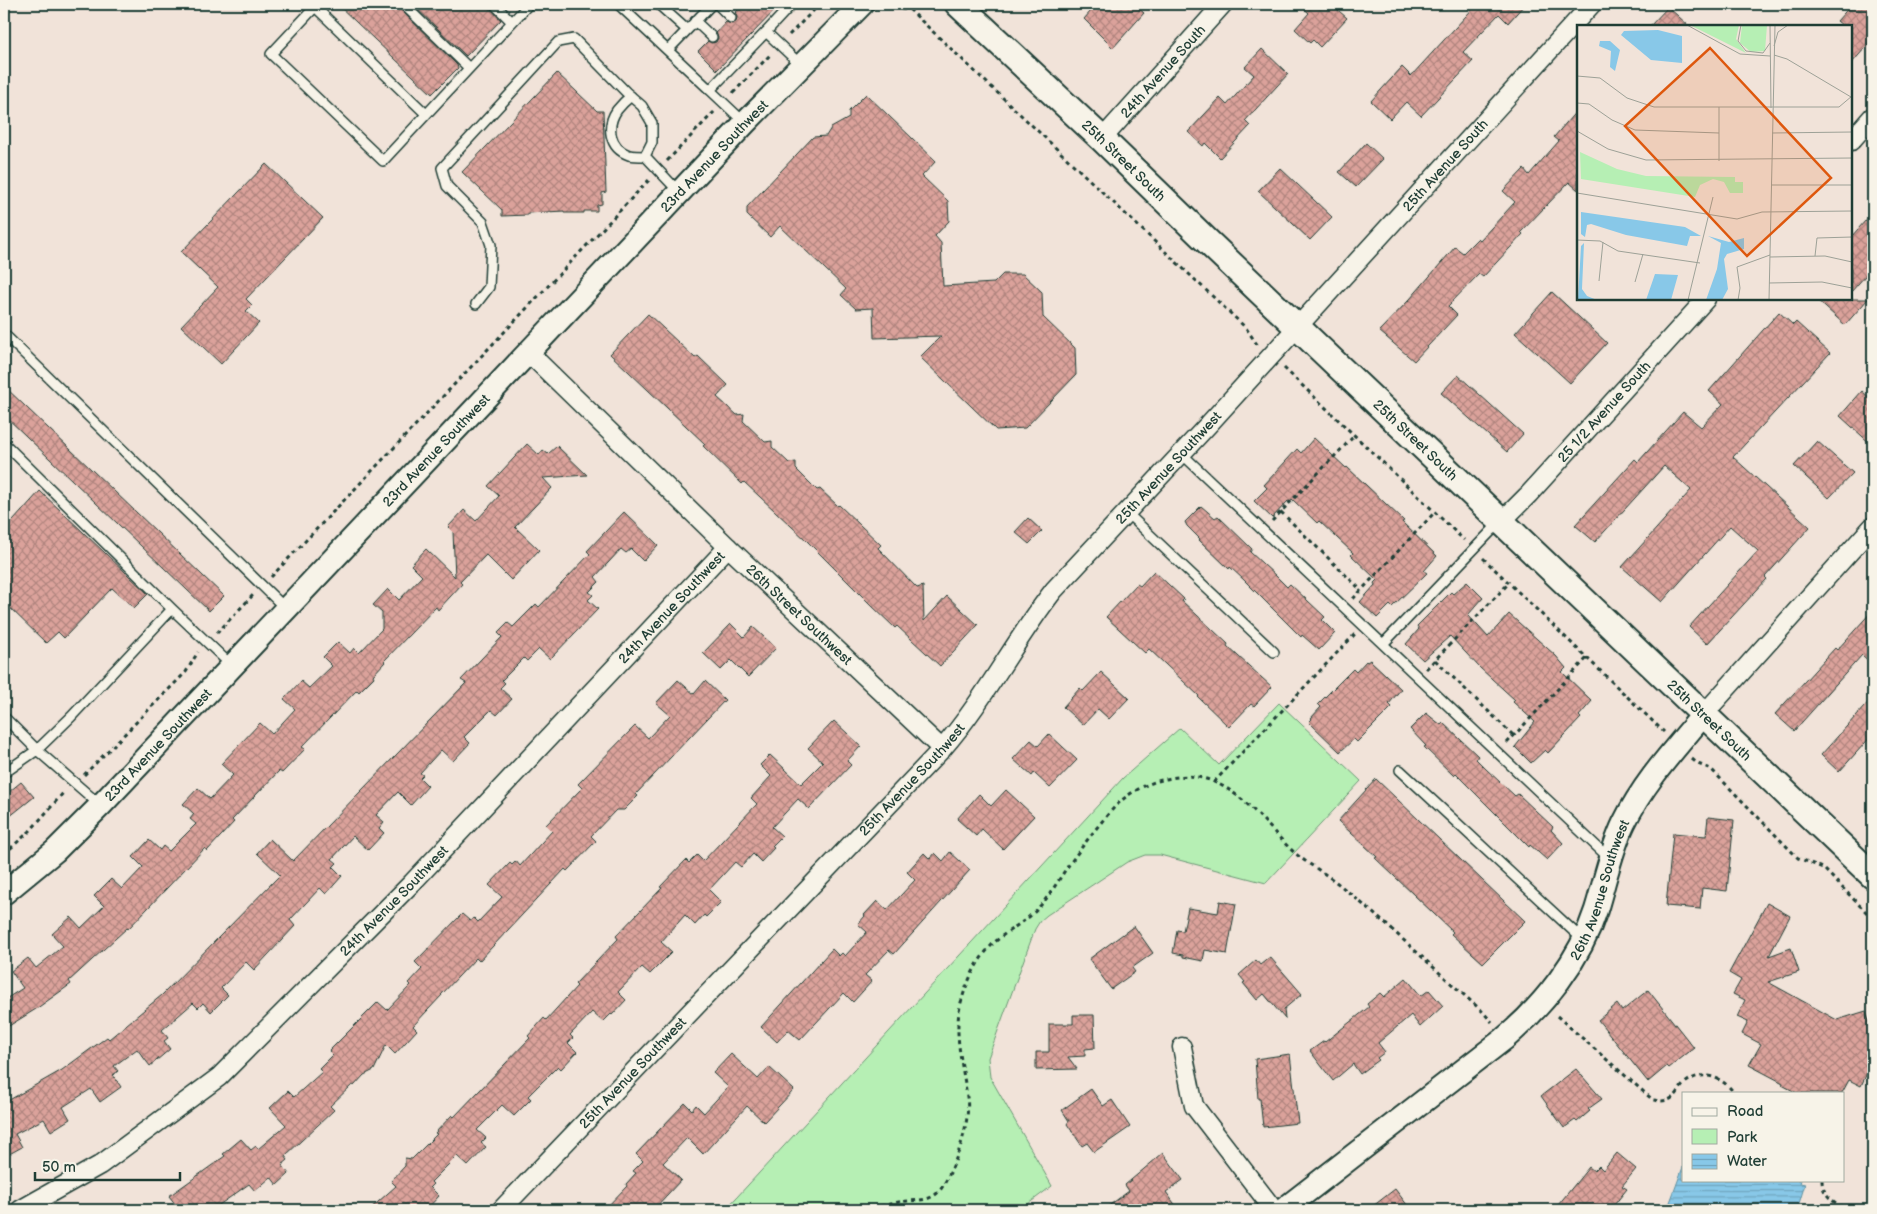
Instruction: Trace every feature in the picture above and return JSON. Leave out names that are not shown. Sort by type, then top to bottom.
[{"type":"main road","name":"25th Street South","points":[[958,4],[1102,139],[1500,522],[1873,876]]},
{"type":"street","name":"23rd Avenue Southwest","points":[[4,893],[55,851],[101,805],[801,65],[862,4]]},
{"type":"street","name":"24th Avenue South","points":[[1102,139],[1223,4]]},
{"type":"street","name":"25th Avenue South","points":[[1297,327],[1592,4]]},
{"type":"street","points":[[1852,140],[1873,116]]},
{"type":"street","name":"25 1/2 Avenue South","points":[[1500,522],[1529,494],[1705,300]]},
{"type":"street","name":"25th Avenue Southwest","points":[[502,1210],[956,733],[1032,618],[1054,590],[1182,454],[1297,327]]},
{"type":"street","name":"26th Street Southwest","points":[[529,353],[728,547],[942,748]]},
{"type":"street","name":"26th Avenue Southwest","points":[[1283,1210],[1504,1039],[1523,1023],[1541,1003],[1561,977],[1583,939],[1595,912],[1610,859],[1624,824],[1646,784],[1703,715],[1873,526]]},
{"type":"street","name":"24th Avenue Southwest","points":[[20,1210],[100,1165],[219,1077],[412,883],[728,547]]},
{"type":"street","points":[[1182,1047],[1194,1106],[1274,1210]]},
{"type":"lane","points":[[403,4],[469,68]]},
{"type":"lane","points":[[494,4],[512,22]]},
{"type":"lane","points":[[426,114],[313,5],[271,54],[383,161],[529,4]]},
{"type":"lane","points":[[618,4],[745,124]]},
{"type":"lane","points":[[658,4],[686,30]]},
{"type":"lane","points":[[668,50],[712,4]]},
{"type":"lane","points":[[717,4],[731,18]]},
{"type":"lane","points":[[710,90],[734,59],[753,39],[766,32],[772,19],[791,4]]},
{"type":"lane","points":[[695,21],[712,38]]},
{"type":"lane","points":[[766,32],[801,65]]},
{"type":"lane","points":[[476,304],[489,287],[491,244],[483,222],[447,186],[442,168],[558,42],[574,39],[642,106],[652,123],[652,142],[645,156]]},
{"type":"lane","points":[[631,96],[617,111],[609,127],[612,139],[620,150],[630,155],[645,156],[680,193]]},
{"type":"lane","points":[[4,334],[287,610]]},
{"type":"lane","points":[[4,443],[233,667]]},
{"type":"lane","points":[[1182,454],[1610,859]]},
{"type":"lane","points":[[1127,513],[1274,652]]},
{"type":"lane","points":[[1383,644],[1500,522]]},
{"type":"lane","points":[[4,773],[37,750],[71,717],[172,609]]},
{"type":"lane","points":[[4,718],[37,750],[101,805]]},
{"type":"lane","points":[[1400,770],[1583,939]]},
{"type":"path","points":[[4,854],[30,831],[186,672],[196,654],[207,642],[263,586],[659,169],[820,4]]},
{"type":"path","points":[[901,9],[910,10],[917,16],[1246,328],[1256,344],[1355,435],[1698,764],[1711,769],[1798,858],[1823,868],[1873,919]]},
{"type":"path","points":[[1263,531],[1355,435]]},
{"type":"path","points":[[1281,512],[1361,590]]},
{"type":"path","points":[[1345,608],[1436,512]]},
{"type":"path","points":[[1418,678],[1509,583]]},
{"type":"path","points":[[1214,782],[1363,626]]},
{"type":"path","points":[[1498,753],[1587,658]]},
{"type":"path","points":[[1435,660],[1514,736]]},
{"type":"path","points":[[865,1210],[903,1201],[927,1200],[942,1189],[963,1135],[967,1118],[968,1099],[962,1069],[958,1026],[961,1000],[968,982],[983,955],[995,942],[1028,919],[1040,906],[1068,866],[1122,800],[1137,790],[1158,781],[1194,776],[1214,782],[1230,791],[1244,802],[1302,859],[1336,882],[1481,1010],[1504,1039]]},
{"type":"path","points":[[1541,1003],[1653,1100],[1662,1102],[1672,1098],[1693,1078],[1703,1076],[1714,1076],[1724,1081],[1733,1092]]},
{"type":"path","points":[[1822,1182],[1824,1193],[1846,1210]]},
{"type":"green space","points":[[1279,703],[1361,781],[1266,883],[1160,855],[1145,855],[1127,862],[1047,915],[1035,929],[988,1058],[990,1077],[1052,1186],[1020,1210],[725,1210],[1123,778],[1180,728],[1219,765]]},
{"type":"water","points":[[1682,1170],[1682,1182],[1800,1182],[1805,1184],[1797,1210],[1665,1210],[1669,1205]]},
{"type":"building","points":[[337,4],[397,4],[458,68],[432,94]]},
{"type":"building","points":[[412,4],[488,4],[501,20],[466,56]]},
{"type":"building","points":[[744,4],[781,4],[717,70],[698,51],[708,41],[711,43],[716,42],[718,38],[716,33],[726,22],[732,24],[736,22],[737,17],[735,13]]},
{"type":"building","points":[[1097,4],[1134,4],[1144,13],[1113,48],[1084,19]]},
{"type":"building","points":[[1299,4],[1331,4],[1347,18],[1320,47],[1313,40],[1310,43],[1295,29],[1309,13]]},
{"type":"building","points":[[1477,4],[1525,4],[1508,23],[1499,14],[1463,52],[1473,61],[1421,116],[1406,102],[1390,119],[1371,101],[1402,67],[1411,76]]},
{"type":"building","points":[[1852,4],[1873,4],[1873,39],[1852,63],[1852,25],[1842,25],[1837,21]]},
{"type":"building","points":[[1668,7],[1688,25],[1651,25]]},
{"type":"building","points":[[1262,49],[1288,74],[1245,121],[1250,126],[1220,158],[1205,143],[1203,146],[1188,132],[1220,98],[1227,105],[1254,75],[1245,67]]},
{"type":"building","points":[[557,73],[597,111],[603,111],[606,192],[602,193],[602,204],[597,205],[597,211],[584,211],[584,213],[564,213],[564,211],[502,216],[502,210],[462,172]]},
{"type":"building","points":[[866,94],[936,161],[922,176],[948,201],[949,221],[935,236],[941,243],[943,286],[994,283],[1003,274],[1023,274],[1042,292],[1043,317],[1075,348],[1076,375],[1025,428],[996,430],[920,357],[941,336],[874,338],[873,308],[856,309],[841,295],[846,289],[780,226],[770,237],[747,215],[747,207],[813,137],[826,136],[831,128],[849,118],[849,111]]},
{"type":"building","points":[[1577,110],[1577,189],[1569,182],[1521,232],[1523,234],[1483,277],[1479,274],[1448,306],[1457,315],[1414,361],[1379,331],[1410,299],[1455,247],[1463,253],[1478,238],[1480,240],[1515,202],[1503,191],[1524,169],[1529,175],[1559,141],[1554,137]]},
{"type":"building","points":[[1366,143],[1383,159],[1356,187],[1339,172]]},
{"type":"building","points":[[266,164],[323,218],[246,299],[252,305],[246,311],[259,323],[221,364],[181,326],[218,287],[181,252]]},
{"type":"building","points":[[1280,168],[1332,217],[1310,240],[1258,191]]},
{"type":"building","points":[[1873,212],[1873,267],[1852,291],[1852,236]]},
{"type":"building","points":[[1552,292],[1607,343],[1570,383],[1515,333]]},
{"type":"building","points":[[1868,299],[1845,325],[1817,300]]},
{"type":"building","points":[[1779,312],[1793,325],[1796,322],[1830,353],[1733,457],[1810,527],[1765,577],[1767,579],[1707,644],[1689,627],[1758,551],[1730,526],[1662,602],[1622,567],[1691,490],[1664,466],[1595,542],[1575,525],[1635,459],[1638,462],[1683,412],[1701,427],[1723,404],[1709,391]]},
{"type":"building","points":[[648,314],[695,358],[698,356],[728,385],[717,397],[737,415],[744,414],[743,421],[765,442],[772,441],[772,447],[789,463],[796,462],[796,469],[817,490],[820,489],[839,505],[881,545],[878,548],[917,588],[923,586],[924,621],[947,596],[978,625],[940,666],[897,626],[895,628],[744,482],[742,484],[703,446],[705,444],[610,354]]},
{"type":"building","points":[[1458,375],[1523,434],[1507,452],[1441,393]]},
{"type":"building","points":[[4,386],[224,596],[209,611],[4,415]]},
{"type":"building","points":[[1862,391],[1873,401],[1873,446],[1840,416]]},
{"type":"building","points":[[1314,438],[1404,521],[1402,522],[1437,556],[1424,571],[1427,573],[1392,607],[1390,605],[1377,618],[1360,602],[1377,580],[1351,555],[1353,553],[1292,499],[1272,518],[1254,501],[1267,488],[1264,485],[1297,449],[1301,453]]},
{"type":"building","points":[[1817,441],[1853,473],[1829,498],[1794,466]]},
{"type":"building","points":[[527,444],[539,455],[543,450],[548,454],[557,446],[587,475],[543,478],[552,488],[515,527],[539,550],[511,580],[486,555],[460,582],[462,584],[438,610],[436,607],[384,661],[373,675],[374,677],[359,692],[357,690],[302,747],[305,749],[282,773],[279,771],[232,820],[234,822],[207,851],[205,848],[128,929],[69,981],[71,984],[4,1029],[4,1000],[23,988],[11,971],[28,958],[36,968],[63,946],[52,934],[71,917],[81,928],[104,906],[94,896],[111,879],[122,889],[143,867],[133,857],[149,840],[160,850],[163,846],[169,851],[196,824],[190,819],[194,814],[183,804],[198,788],[210,799],[233,775],[221,764],[260,723],[272,734],[295,709],[284,699],[301,681],[309,688],[332,666],[323,657],[338,642],[350,653],[354,648],[359,653],[382,629],[382,613],[373,605],[388,589],[399,600],[422,576],[411,565],[426,549],[455,577],[453,532],[448,527],[464,510],[476,521],[499,496],[488,486]]},
{"type":"building","points":[[40,491],[148,594],[134,608],[112,588],[64,638],[58,632],[46,643],[4,602],[4,531]]},
{"type":"building","points":[[1201,506],[1215,518],[1218,516],[1252,549],[1250,552],[1287,587],[1290,584],[1325,617],[1322,620],[1335,633],[1319,650],[1302,635],[1301,637],[1244,580],[1230,567],[1229,569],[1199,540],[1187,526],[1185,522]]},
{"type":"building","points":[[624,512],[658,545],[643,561],[631,549],[626,553],[621,549],[595,577],[599,582],[589,592],[593,595],[588,600],[598,609],[550,659],[539,649],[527,661],[524,658],[502,680],[505,683],[500,688],[512,699],[497,715],[491,710],[464,737],[470,743],[453,761],[441,750],[420,773],[423,775],[420,778],[428,786],[411,805],[398,792],[376,815],[384,822],[379,828],[384,833],[368,850],[353,836],[332,859],[337,863],[333,867],[342,876],[326,894],[320,888],[290,920],[295,926],[254,970],[246,962],[221,988],[228,995],[211,1012],[203,1003],[198,1008],[193,1003],[162,1030],[168,1038],[164,1041],[170,1049],[150,1066],[137,1049],[114,1066],[118,1071],[113,1075],[121,1087],[100,1102],[91,1089],[63,1107],[70,1119],[51,1131],[44,1119],[15,1134],[22,1147],[4,1157],[4,1103],[62,1070],[107,1037],[109,1039],[162,995],[280,875],[257,853],[270,839],[293,861],[466,683],[461,680],[502,637],[498,633],[508,623],[513,627],[536,604],[539,607],[590,554],[587,551]]},
{"type":"building","points":[[1028,518],[1042,531],[1029,544],[1015,532]]},
{"type":"building","points":[[1154,571],[1184,599],[1182,601],[1228,644],[1227,646],[1272,687],[1254,706],[1251,704],[1229,727],[1149,649],[1145,653],[1106,617],[1137,584],[1140,586]]},
{"type":"building","points":[[1467,582],[1483,598],[1468,615],[1488,637],[1509,614],[1556,656],[1566,668],[1562,672],[1592,701],[1579,716],[1581,718],[1548,753],[1545,750],[1531,763],[1515,747],[1535,722],[1513,702],[1515,700],[1480,668],[1450,636],[1423,660],[1406,644],[1419,629],[1417,626],[1451,592],[1453,594]]},
{"type":"building","points":[[1873,610],[1873,665],[1862,655],[1794,731],[1775,714],[1835,648],[1837,650]]},
{"type":"building","points":[[731,624],[744,637],[753,627],[776,648],[748,677],[731,660],[721,670],[703,653]]},
{"type":"building","points":[[1370,660],[1401,689],[1389,704],[1392,707],[1357,742],[1354,739],[1340,752],[1309,722],[1321,707],[1318,704],[1353,669],[1356,672],[1366,661]]},
{"type":"building","points":[[1101,672],[1129,698],[1109,719],[1098,709],[1083,725],[1063,707],[1080,688],[1083,691]]},
{"type":"building","points":[[678,680],[694,694],[705,681],[725,700],[636,794],[638,796],[624,810],[616,810],[591,836],[596,841],[567,871],[565,869],[479,961],[476,958],[441,995],[413,1026],[417,1030],[395,1054],[386,1045],[374,1070],[364,1075],[330,1106],[334,1110],[285,1156],[288,1160],[282,1165],[289,1174],[277,1185],[271,1177],[255,1191],[249,1184],[212,1210],[180,1210],[169,1196],[225,1156],[223,1154],[241,1139],[251,1150],[256,1146],[258,1149],[286,1125],[270,1108],[288,1091],[294,1097],[322,1072],[319,1069],[333,1055],[329,1051],[378,1002],[387,1010],[411,985],[409,983],[422,969],[415,962],[462,914],[470,921],[474,918],[478,922],[502,897],[489,885],[510,863],[512,865],[516,861],[520,866],[552,831],[546,825],[582,788],[578,784],[635,726],[648,738],[670,715],[656,703]]},
{"type":"building","points":[[1873,697],[1873,734],[1839,772],[1821,755]]},
{"type":"building","points":[[1426,713],[1441,725],[1443,723],[1478,756],[1476,759],[1486,769],[1515,796],[1518,794],[1553,827],[1551,830],[1563,843],[1547,860],[1530,845],[1529,847],[1456,774],[1454,776],[1424,747],[1426,746],[1410,729]]},
{"type":"building","points":[[834,721],[861,746],[847,761],[851,765],[809,809],[798,799],[772,827],[782,836],[761,862],[753,854],[741,867],[735,862],[709,890],[721,902],[706,917],[704,915],[695,925],[685,915],[661,942],[672,952],[650,974],[642,967],[618,992],[626,1000],[612,1015],[603,1022],[592,1012],[570,1035],[573,1038],[568,1043],[577,1052],[561,1069],[558,1066],[528,1096],[531,1099],[514,1116],[502,1105],[477,1130],[486,1138],[481,1143],[486,1147],[468,1166],[457,1156],[431,1182],[433,1184],[430,1187],[439,1196],[426,1210],[369,1210],[396,1186],[391,1181],[405,1166],[405,1158],[412,1159],[437,1134],[435,1133],[452,1115],[454,1117],[530,1038],[528,1036],[544,1018],[546,1020],[577,986],[575,984],[618,939],[616,936],[662,888],[660,887],[686,860],[689,863],[697,855],[703,861],[757,804],[751,798],[771,776],[760,765],[770,755],[801,784],[823,762],[808,748]]},
{"type":"building","points":[[1049,734],[1077,760],[1050,788],[1034,773],[1032,776],[1013,759],[1031,740],[1038,746]]},
{"type":"building","points":[[1376,779],[1525,921],[1483,963],[1451,934],[1453,932],[1338,821]]},
{"type":"building","points":[[21,782],[34,797],[4,821],[4,796]]},
{"type":"building","points":[[1006,790],[1034,816],[1003,849],[982,829],[976,836],[957,819],[979,794],[991,806]]},
{"type":"building","points":[[1708,817],[1734,820],[1727,891],[1702,888],[1700,909],[1666,906],[1673,833],[1706,836]]},
{"type":"building","points":[[950,852],[970,870],[894,954],[889,950],[865,975],[872,981],[853,1002],[844,993],[800,1040],[788,1030],[777,1042],[761,1027],[832,949],[839,956],[842,953],[845,956],[867,932],[858,924],[864,915],[877,901],[887,910],[915,880],[907,872],[924,853],[930,859],[935,853],[943,861]]},
{"type":"building","points":[[1220,901],[1236,904],[1227,954],[1205,950],[1203,961],[1173,953],[1177,930],[1183,931],[1188,908],[1218,913]]},
{"type":"building","points":[[1767,903],[1790,916],[1769,956],[1791,948],[1799,972],[1768,982],[1837,1020],[1866,1011],[1871,1028],[1873,1029],[1873,1074],[1868,1071],[1861,1086],[1849,1080],[1843,1092],[1795,1092],[1782,1085],[1783,1083],[1749,1065],[1761,1044],[1742,1034],[1748,1022],[1737,1017],[1745,1000],[1733,994],[1741,980],[1729,973]]},
{"type":"building","points":[[1134,926],[1153,953],[1132,968],[1135,972],[1111,989],[1089,959]]},
{"type":"building","points":[[1270,957],[1302,994],[1284,1009],[1285,1019],[1264,994],[1257,1000],[1239,975],[1256,960],[1260,965]]},
{"type":"building","points":[[1406,978],[1421,996],[1429,990],[1443,1006],[1420,1027],[1411,1015],[1378,1043],[1385,1052],[1377,1058],[1379,1060],[1360,1074],[1353,1064],[1333,1081],[1310,1051],[1325,1042],[1369,1007],[1367,1004],[1380,993],[1384,997]]},
{"type":"building","points":[[1648,990],[1694,1048],[1669,1068],[1667,1066],[1648,1082],[1598,1020],[1617,1004],[1622,1011]]},
{"type":"building","points":[[1073,1015],[1094,1015],[1095,1048],[1085,1049],[1085,1056],[1068,1057],[1077,1069],[1036,1070],[1036,1052],[1049,1052],[1049,1024],[1073,1024]]},
{"type":"building","points":[[731,1054],[758,1079],[769,1067],[794,1090],[764,1122],[747,1106],[703,1154],[687,1138],[663,1163],[681,1180],[653,1210],[604,1210],[627,1186],[626,1184],[636,1173],[633,1171],[643,1161],[636,1154],[685,1103],[692,1110],[696,1105],[704,1113],[728,1087],[713,1073]]},
{"type":"building","points":[[1290,1054],[1298,1123],[1263,1127],[1260,1099],[1258,1099],[1255,1059]]},
{"type":"building","points":[[1576,1069],[1602,1099],[1588,1109],[1590,1111],[1577,1122],[1575,1120],[1564,1128],[1541,1096]]},
{"type":"building","points":[[1091,1089],[1103,1106],[1112,1100],[1130,1127],[1094,1152],[1087,1143],[1082,1146],[1067,1124],[1069,1121],[1062,1110]]},
{"type":"building","points":[[1163,1153],[1183,1180],[1166,1192],[1179,1210],[1103,1210],[1129,1191],[1125,1185]]},
{"type":"building","points":[[1617,1153],[1636,1169],[1622,1186],[1627,1189],[1610,1210],[1554,1210],[1589,1167],[1594,1171],[1599,1166],[1603,1170]]},
{"type":"building","points":[[1395,1189],[1411,1210],[1368,1210]]}]
